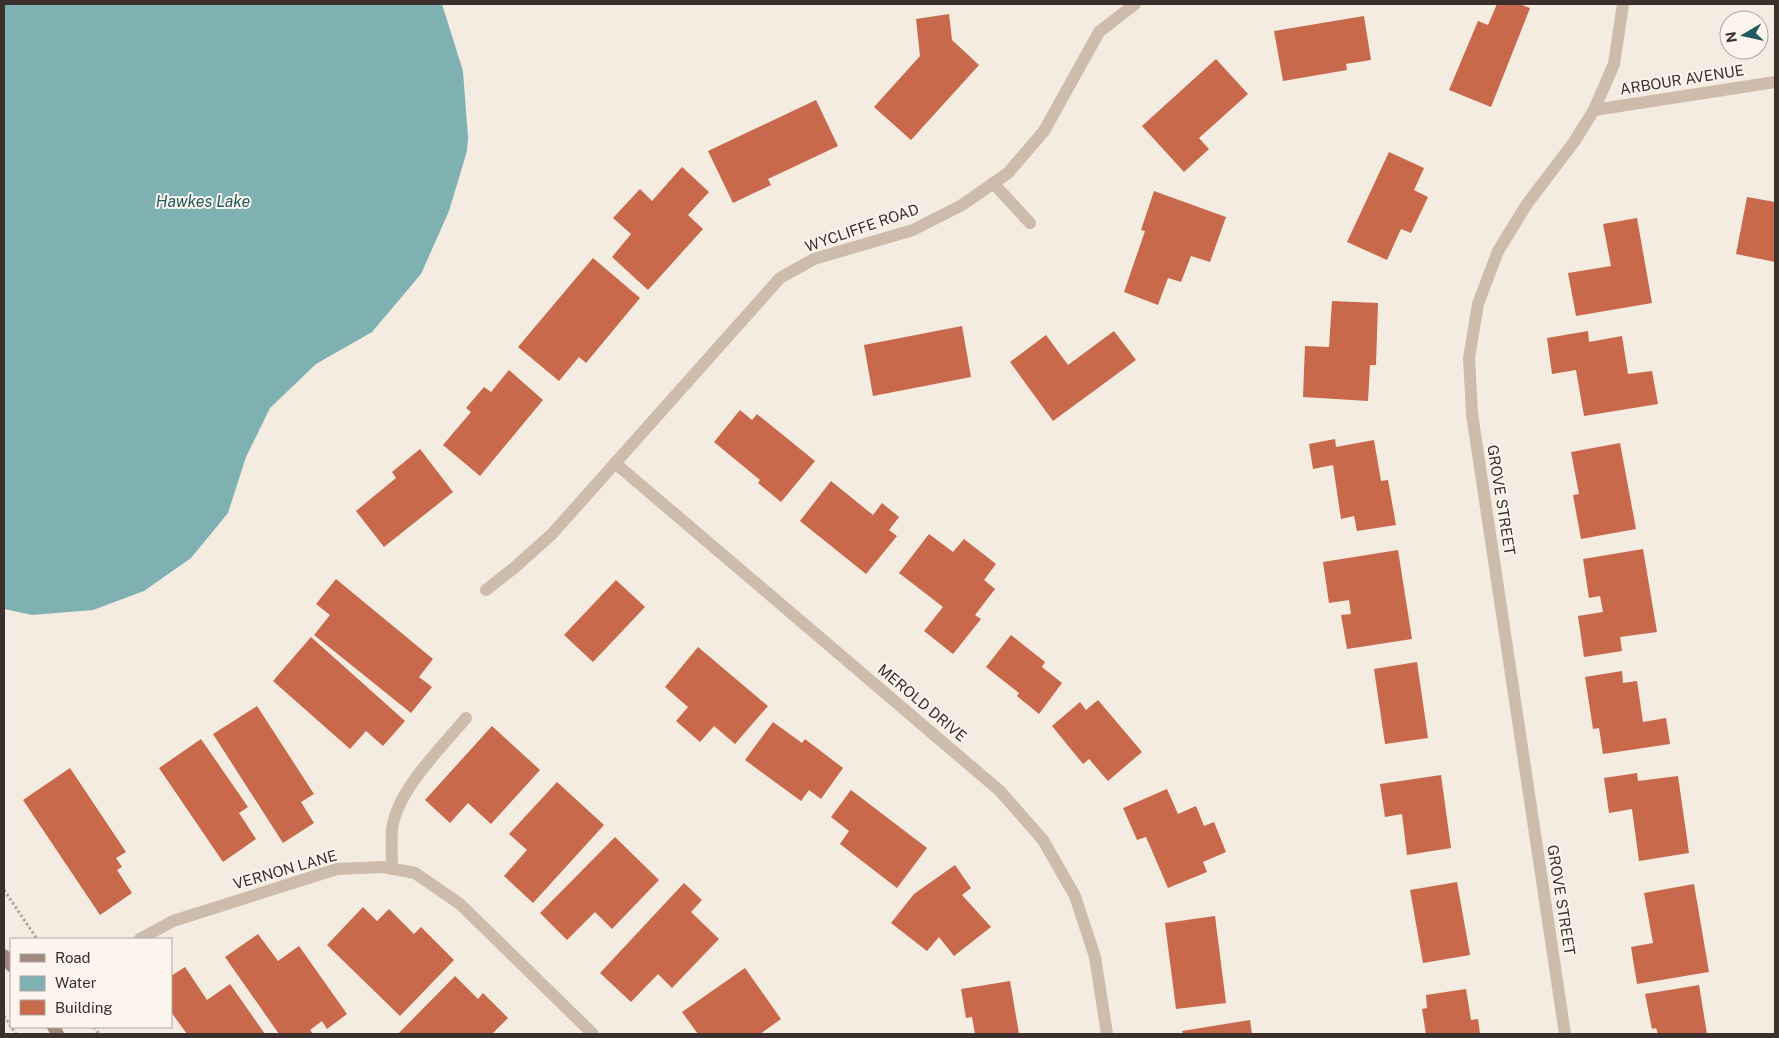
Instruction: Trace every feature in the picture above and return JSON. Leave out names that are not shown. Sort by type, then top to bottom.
[{"type":"street","name":"WYCLIFFE ROAD","points":[[486,590],[552,534],[780,278],[814,259],[913,230],[962,205],[1008,173],[1044,131],[1099,32],[1136,4]]},
{"type":"street","name":"GROVE STREET","points":[[1565,1034],[1472,414],[1469,358],[1478,304],[1498,251],[1527,204],[1574,142],[1594,110],[1614,64],[1623,4]]},
{"type":"street","name":"ARBOUR AVENUE","points":[[1594,110],[1775,82]]},
{"type":"street","points":[[992,184],[1030,224]]},
{"type":"street","name":"MEROLD DRIVE","points":[[615,463],[1000,791],[1043,840],[1075,896],[1094,957],[1107,1034]]},
{"type":"street","points":[[392,869],[392,829],[396,814],[419,774],[466,718]]},
{"type":"street","name":"VERNON LANE","points":[[142,938],[173,921],[336,869],[383,867],[415,873],[460,904],[593,1034]]},
{"type":"path","points":[[4,890],[36,938]]},
{"type":"water","name":"Hawkes Lake","points":[[4,4],[442,4],[463,71],[468,138],[467,151],[449,211],[421,274],[372,332],[316,364],[270,408],[246,457],[228,513],[191,558],[144,591],[93,610],[32,615],[4,609]]},
{"type":"building","points":[[1497,4],[1519,4],[1530,8],[1491,107],[1449,90],[1478,21],[1488,25]]},
{"type":"building","points":[[949,14],[952,40],[979,65],[911,140],[874,107],[920,56],[916,19]]},
{"type":"building","points":[[1364,16],[1371,60],[1346,64],[1347,70],[1283,81],[1274,31]]},
{"type":"building","points":[[1216,59],[1248,94],[1199,138],[1209,149],[1184,172],[1142,126]]},
{"type":"building","points":[[816,100],[838,146],[768,179],[771,185],[733,203],[708,151]]},
{"type":"building","points":[[1389,152],[1424,168],[1414,190],[1428,197],[1411,233],[1401,229],[1387,260],[1347,242]]},
{"type":"building","points":[[682,167],[709,192],[688,215],[703,229],[648,290],[612,257],[631,234],[613,218],[640,189],[652,201]]},
{"type":"building","points":[[1154,191],[1226,217],[1210,262],[1191,256],[1181,282],[1168,278],[1158,305],[1124,292],[1145,231],[1141,230]]},
{"type":"building","points":[[1747,197],[1775,202],[1775,262],[1736,254]]},
{"type":"building","points":[[1637,218],[1652,303],[1576,316],[1568,273],[1611,266],[1603,224]]},
{"type":"building","points":[[593,258],[640,298],[586,363],[579,357],[559,381],[518,347]]},
{"type":"building","points":[[1332,301],[1378,303],[1376,365],[1370,365],[1368,401],[1303,397],[1305,346],[1329,347]]},
{"type":"building","points":[[962,326],[971,377],[873,396],[864,345]]},
{"type":"building","points":[[1114,331],[1136,360],[1053,421],[1010,362],[1046,335],[1068,365]]},
{"type":"building","points":[[1588,331],[1589,342],[1622,336],[1628,374],[1652,371],[1658,404],[1584,416],[1576,370],[1552,374],[1547,338]]},
{"type":"building","points":[[509,370],[543,400],[480,476],[443,445],[471,412],[466,408],[484,387],[491,392]]},
{"type":"building","points":[[740,410],[752,420],[757,414],[815,461],[781,502],[758,483],[760,480],[714,442]]},
{"type":"building","points":[[1335,439],[1336,447],[1374,440],[1381,481],[1388,480],[1396,525],[1357,531],[1354,516],[1341,519],[1333,465],[1313,469],[1309,444]]},
{"type":"building","points":[[1620,443],[1636,529],[1581,539],[1573,495],[1579,494],[1571,452]]},
{"type":"building","points":[[420,449],[453,492],[384,547],[356,511],[396,478],[392,472]]},
{"type":"building","points":[[831,481],[873,515],[882,503],[899,517],[889,530],[897,536],[866,574],[800,521]]},
{"type":"building","points":[[929,534],[953,552],[964,539],[996,564],[984,580],[995,589],[975,615],[981,619],[953,654],[924,631],[943,607],[899,573]]},
{"type":"building","points":[[1643,549],[1657,632],[1620,637],[1622,651],[1584,657],[1578,616],[1603,612],[1600,596],[1589,598],[1583,559]]},
{"type":"building","points":[[1398,550],[1412,639],[1347,649],[1341,615],[1351,614],[1349,600],[1329,603],[1323,562]]},
{"type":"building","points":[[336,579],[433,659],[419,677],[432,687],[411,713],[314,635],[330,615],[316,604]]},
{"type":"building","points":[[616,580],[645,607],[593,662],[564,635]]},
{"type":"building","points":[[1011,635],[1045,662],[1042,667],[1062,683],[1039,714],[1017,696],[1019,693],[986,667]]},
{"type":"building","points":[[311,637],[405,721],[383,746],[366,731],[350,749],[273,681]]},
{"type":"building","points":[[698,647],[768,706],[735,744],[714,726],[700,742],[676,721],[688,707],[665,687]]},
{"type":"building","points":[[1417,662],[1428,738],[1385,744],[1374,669]]},
{"type":"building","points":[[1622,671],[1623,683],[1637,681],[1643,722],[1666,718],[1670,744],[1603,754],[1599,728],[1593,729],[1585,677]]},
{"type":"building","points":[[1098,700],[1142,752],[1108,781],[1089,759],[1083,764],[1052,726],[1080,702],[1086,710]]},
{"type":"building","points":[[257,706],[314,794],[301,802],[314,823],[283,843],[213,734]]},
{"type":"building","points":[[773,722],[802,743],[805,739],[843,768],[821,799],[809,790],[801,801],[745,760]]},
{"type":"building","points":[[492,726],[540,770],[491,824],[468,803],[450,823],[425,800]]},
{"type":"building","points":[[201,739],[248,807],[239,813],[256,839],[223,862],[159,768]]},
{"type":"building","points":[[70,768],[126,852],[116,858],[122,867],[117,870],[132,893],[100,915],[23,800]]},
{"type":"building","points":[[1637,773],[1638,781],[1678,776],[1689,853],[1639,861],[1632,809],[1609,813],[1604,778]]},
{"type":"building","points":[[1441,775],[1451,848],[1407,855],[1402,814],[1385,817],[1380,784]]},
{"type":"building","points":[[557,782],[604,825],[533,903],[504,876],[527,850],[509,834]]},
{"type":"building","points":[[1167,789],[1178,814],[1196,806],[1204,826],[1214,822],[1226,852],[1203,862],[1207,872],[1168,888],[1146,837],[1137,840],[1123,808]]},
{"type":"building","points":[[851,790],[927,848],[897,888],[840,844],[849,831],[831,817]]},
{"type":"building","points":[[615,837],[659,880],[612,929],[595,912],[567,940],[540,913]]},
{"type":"building","points":[[955,865],[971,888],[962,895],[991,927],[954,956],[939,937],[927,951],[891,923],[914,894]]},
{"type":"building","points":[[1457,882],[1470,955],[1423,963],[1410,890]]},
{"type":"building","points":[[684,883],[702,900],[691,912],[719,939],[672,988],[658,974],[631,1002],[600,973]]},
{"type":"building","points":[[1694,884],[1709,972],[1637,984],[1631,947],[1653,943],[1644,893]]},
{"type":"building","points":[[363,907],[377,921],[389,909],[414,934],[421,927],[454,960],[400,1016],[327,945]]},
{"type":"building","points":[[1215,916],[1226,1003],[1176,1009],[1165,923]]},
{"type":"building","points":[[258,934],[278,961],[299,946],[347,1014],[327,1029],[322,1021],[310,1030],[313,1034],[279,1034],[225,957]]},
{"type":"building","points":[[185,967],[207,1000],[230,984],[265,1034],[187,1034],[172,1013],[172,975]]},
{"type":"building","points":[[745,968],[781,1019],[760,1034],[698,1034],[682,1012]]},
{"type":"building","points":[[455,976],[478,999],[483,993],[508,1018],[492,1034],[398,1034]]},
{"type":"building","points":[[1010,981],[1019,1034],[975,1034],[972,1017],[966,1018],[961,989]]},
{"type":"building","points":[[1699,985],[1707,1034],[1658,1034],[1656,1028],[1652,1029],[1645,994]]},
{"type":"building","points":[[1466,989],[1471,1020],[1478,1019],[1480,1034],[1426,1034],[1422,1009],[1427,1008],[1426,995]]},
{"type":"building","points":[[1250,1020],[1252,1034],[1183,1034],[1182,1031]]}]
